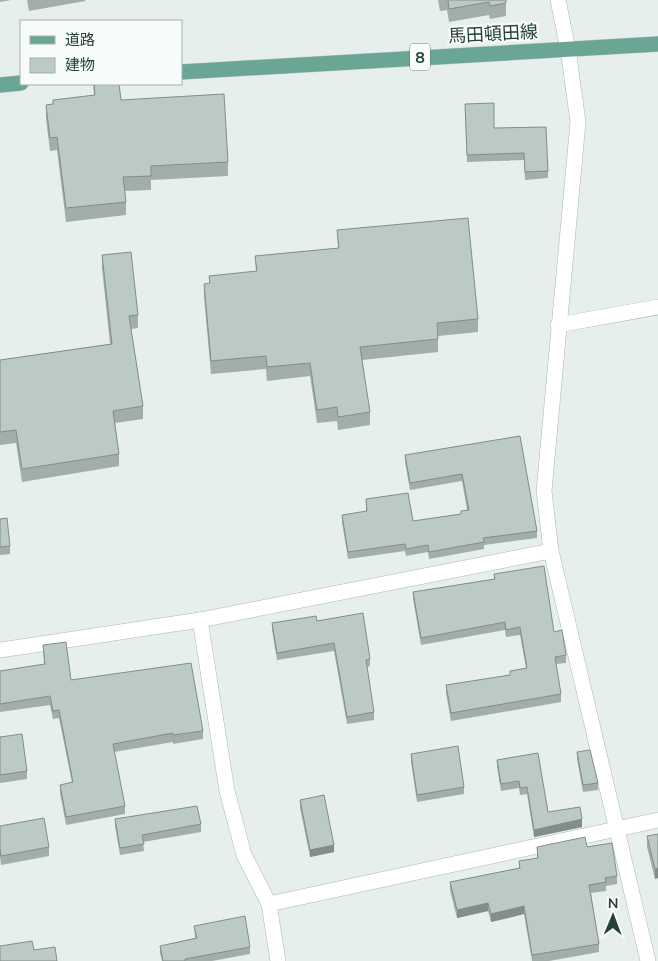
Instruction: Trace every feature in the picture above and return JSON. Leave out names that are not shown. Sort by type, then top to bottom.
[{"type":"main road","name":"馬田頓田線","points":[[182,72],[658,44]]},
{"type":"main road","points":[[0,85],[20,83]]},
{"type":"street","points":[[558,0],[568,49],[578,122],[544,491],[551,551],[648,961]]},
{"type":"street","points":[[558,324],[658,307]]},
{"type":"street","points":[[0,650],[200,620],[551,551]]},
{"type":"street","points":[[200,620],[227,791],[244,855],[268,904],[278,961]]},
{"type":"street","points":[[268,904],[617,827],[658,820]]},
{"type":"building","points":[[448,0],[506,0],[506,3],[490,6],[489,2],[449,9]]},
{"type":"building","points":[[94,85],[119,85],[121,100],[224,94],[228,162],[151,166],[151,176],[123,177],[126,202],[66,208],[57,137],[50,138],[46,105],[53,104],[53,100],[95,95]]},
{"type":"building","points":[[494,103],[494,128],[546,127],[548,171],[525,172],[524,153],[467,155],[465,104]]},
{"type":"building","points":[[468,218],[478,319],[437,323],[438,339],[360,347],[370,412],[338,417],[337,407],[317,410],[310,363],[267,367],[266,356],[211,361],[204,284],[210,283],[209,276],[257,271],[255,256],[339,248],[337,230]]},
{"type":"building","points":[[131,252],[138,315],[129,316],[143,406],[113,411],[119,454],[22,469],[16,430],[0,432],[0,360],[112,344],[102,255]]},
{"type":"building","points":[[520,436],[537,531],[483,538],[484,542],[429,552],[428,545],[406,549],[405,544],[348,552],[342,515],[367,511],[366,499],[408,493],[413,521],[461,514],[461,511],[469,510],[462,474],[410,483],[405,455]]},
{"type":"building","points":[[7,518],[10,546],[0,547],[0,519]]},
{"type":"building","points":[[544,566],[554,632],[562,630],[566,655],[555,657],[561,694],[451,713],[446,685],[510,675],[510,671],[527,668],[520,627],[506,630],[505,622],[421,638],[413,592],[495,579],[494,574]]},
{"type":"building","points":[[363,613],[370,659],[366,660],[374,712],[347,717],[334,643],[277,653],[272,623],[316,616],[317,621]]},
{"type":"building","points":[[66,642],[71,680],[191,663],[203,731],[173,735],[173,733],[113,744],[125,806],[66,817],[60,785],[73,782],[59,710],[53,711],[50,696],[0,704],[0,671],[45,664],[43,645]]},
{"type":"building","points":[[22,734],[27,771],[0,775],[0,737]]},
{"type":"building","points":[[458,746],[464,787],[417,795],[411,754]]},
{"type":"building","points":[[590,750],[598,783],[583,785],[577,752]]},
{"type":"building","points":[[538,753],[548,812],[580,807],[582,819],[534,830],[527,787],[520,788],[519,781],[501,784],[497,760]]},
{"type":"building","points":[[324,795],[334,845],[310,850],[300,800]]},
{"type":"building","points":[[197,806],[201,824],[142,835],[144,844],[120,848],[115,819]]},
{"type":"building","points":[[44,818],[49,847],[1,856],[0,826]]},
{"type":"building","points":[[658,834],[658,868],[655,869],[647,836]]},
{"type":"building","points":[[585,837],[587,847],[612,843],[617,876],[605,878],[606,882],[589,885],[599,944],[532,955],[524,906],[491,914],[488,903],[457,910],[450,882],[520,868],[519,861],[538,858],[537,847]]},
{"type":"building","points":[[245,916],[250,947],[185,959],[185,961],[163,961],[160,946],[197,938],[194,926]]},
{"type":"building","points":[[32,941],[34,950],[55,947],[57,961],[0,961],[0,946]]}]
